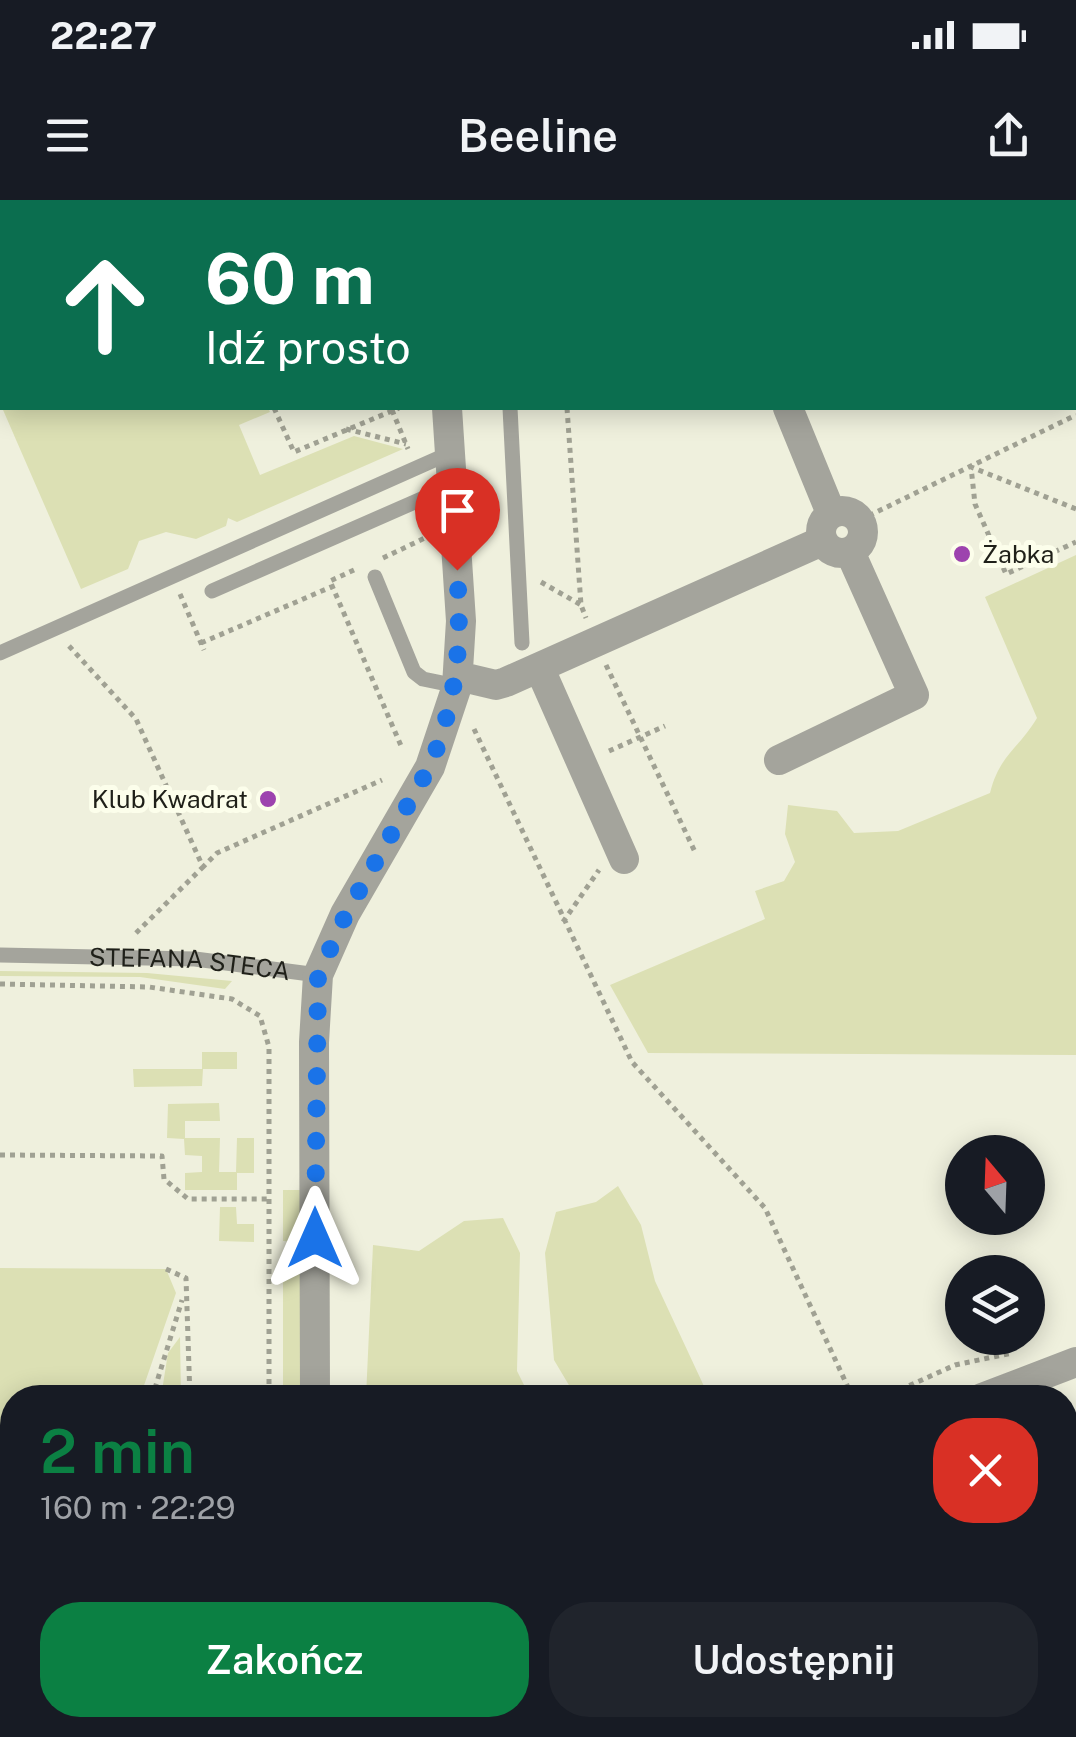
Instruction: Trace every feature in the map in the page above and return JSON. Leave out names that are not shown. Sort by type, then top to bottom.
[{"type":"street","points":[[318,976],[346,914],[430,766],[457,681],[461,621],[447,410]]},
{"type":"street","points":[[780,760],[914,696],[789,410]]},
{"type":"street","points":[[457,681],[496,685],[540,669],[841,532]]},
{"type":"street","points":[[540,669],[581,763],[612,864]]},
{"type":"street","name":"STEFANA STECA","points":[[315,1385],[314,1042],[318,976]]},
{"type":"street","points":[[1016,1385],[1076,1362]]},
{"type":"lane","points":[[510,410],[522,643]]},
{"type":"lane","points":[[0,653],[450,453]]},
{"type":"lane","points":[[212,591],[450,486]]},
{"type":"lane","points":[[375,577],[414,672],[422,680],[457,681]]},
{"type":"lane","name":"STEFANA STECA","points":[[0,955],[195,959],[318,976]]},
{"type":"path","points":[[275,410],[294,452],[392,410]]},
{"type":"path","points":[[345,429],[407,445],[395,410]]},
{"type":"path","points":[[567,410],[581,606],[696,854]]},
{"type":"path","points":[[841,532],[1076,415]]},
{"type":"path","points":[[971,467],[1076,509]]},
{"type":"path","points":[[971,467],[975,504],[1006,574],[1076,542]]},
{"type":"path","points":[[517,568],[581,606]]},
{"type":"path","points":[[173,577],[203,647],[332,586]]},
{"type":"path","points":[[52,630],[111,687],[136,719],[203,867]]},
{"type":"path","points":[[472,726],[632,1062],[766,1208],[847,1385]]},
{"type":"path","points":[[581,763],[666,726]]},
{"type":"path","points":[[136,932],[217,853],[382,780]]},
{"type":"path","points":[[563,922],[612,864]]},
{"type":"path","points":[[0,984],[149,988],[232,998],[254,1010],[269,1041],[269,1385]]},
{"type":"path","points":[[0,1155],[162,1156],[164,1179],[188,1199],[269,1199]]},
{"type":"path","points":[[156,1385],[186,1278],[166,1269]]},
{"type":"path","points":[[183,1296],[189,1385]]},
{"type":"path","points":[[911,1385],[955,1365],[997,1355]]},
{"type":"green space","points":[[3,410],[269,410],[239,425],[260,475],[354,436],[403,449],[237,522],[228,518],[226,526],[196,539],[166,532],[139,541],[128,569],[81,589]]},
{"type":"green space","points":[[1076,555],[1076,1055],[648,1053],[610,985],[765,919],[755,891],[784,881],[795,862],[785,834],[788,805],[837,811],[854,833],[898,831],[990,793],[1004,761],[1037,718],[985,597]]},
{"type":"green space","points":[[0,971],[147,973],[232,981],[225,989],[140,977],[0,976]]},
{"type":"green space","points":[[202,1052],[237,1052],[237,1069],[203,1069],[202,1086],[134,1087],[133,1069],[202,1069]]},
{"type":"green space","points":[[219,1103],[220,1121],[185,1121],[185,1138],[220,1138],[219,1172],[236,1172],[237,1138],[254,1138],[254,1173],[237,1173],[237,1190],[185,1190],[185,1173],[202,1172],[202,1156],[185,1155],[184,1139],[167,1138],[168,1104]]},
{"type":"green space","points":[[618,1186],[641,1225],[655,1281],[703,1385],[569,1385],[554,1360],[545,1253],[556,1212],[596,1202]]},
{"type":"green space","points":[[283,1190],[300,1190],[300,1242],[283,1241]]},
{"type":"green space","points":[[220,1207],[236,1207],[237,1224],[254,1224],[254,1242],[219,1241]]},
{"type":"green space","points":[[503,1218],[520,1253],[517,1371],[524,1385],[367,1385],[373,1245],[419,1251],[464,1221]]},
{"type":"green space","points":[[283,1259],[300,1259],[300,1385],[283,1385]]},
{"type":"green space","points":[[0,1268],[166,1269],[176,1293],[144,1385],[0,1385]]},
{"type":"green space","points":[[180,1337],[181,1385],[163,1385],[168,1353]]},
{"type":"place","name":"Żabka","points":[[962,554]]},
{"type":"place","name":"Klub Kwadrat","points":[[268,799]]},
{"type":"route","points":[[315,1238],[314,1006],[318,976],[332,938],[430,766],[442,737],[458,676],[461,621],[457,570]]}]
